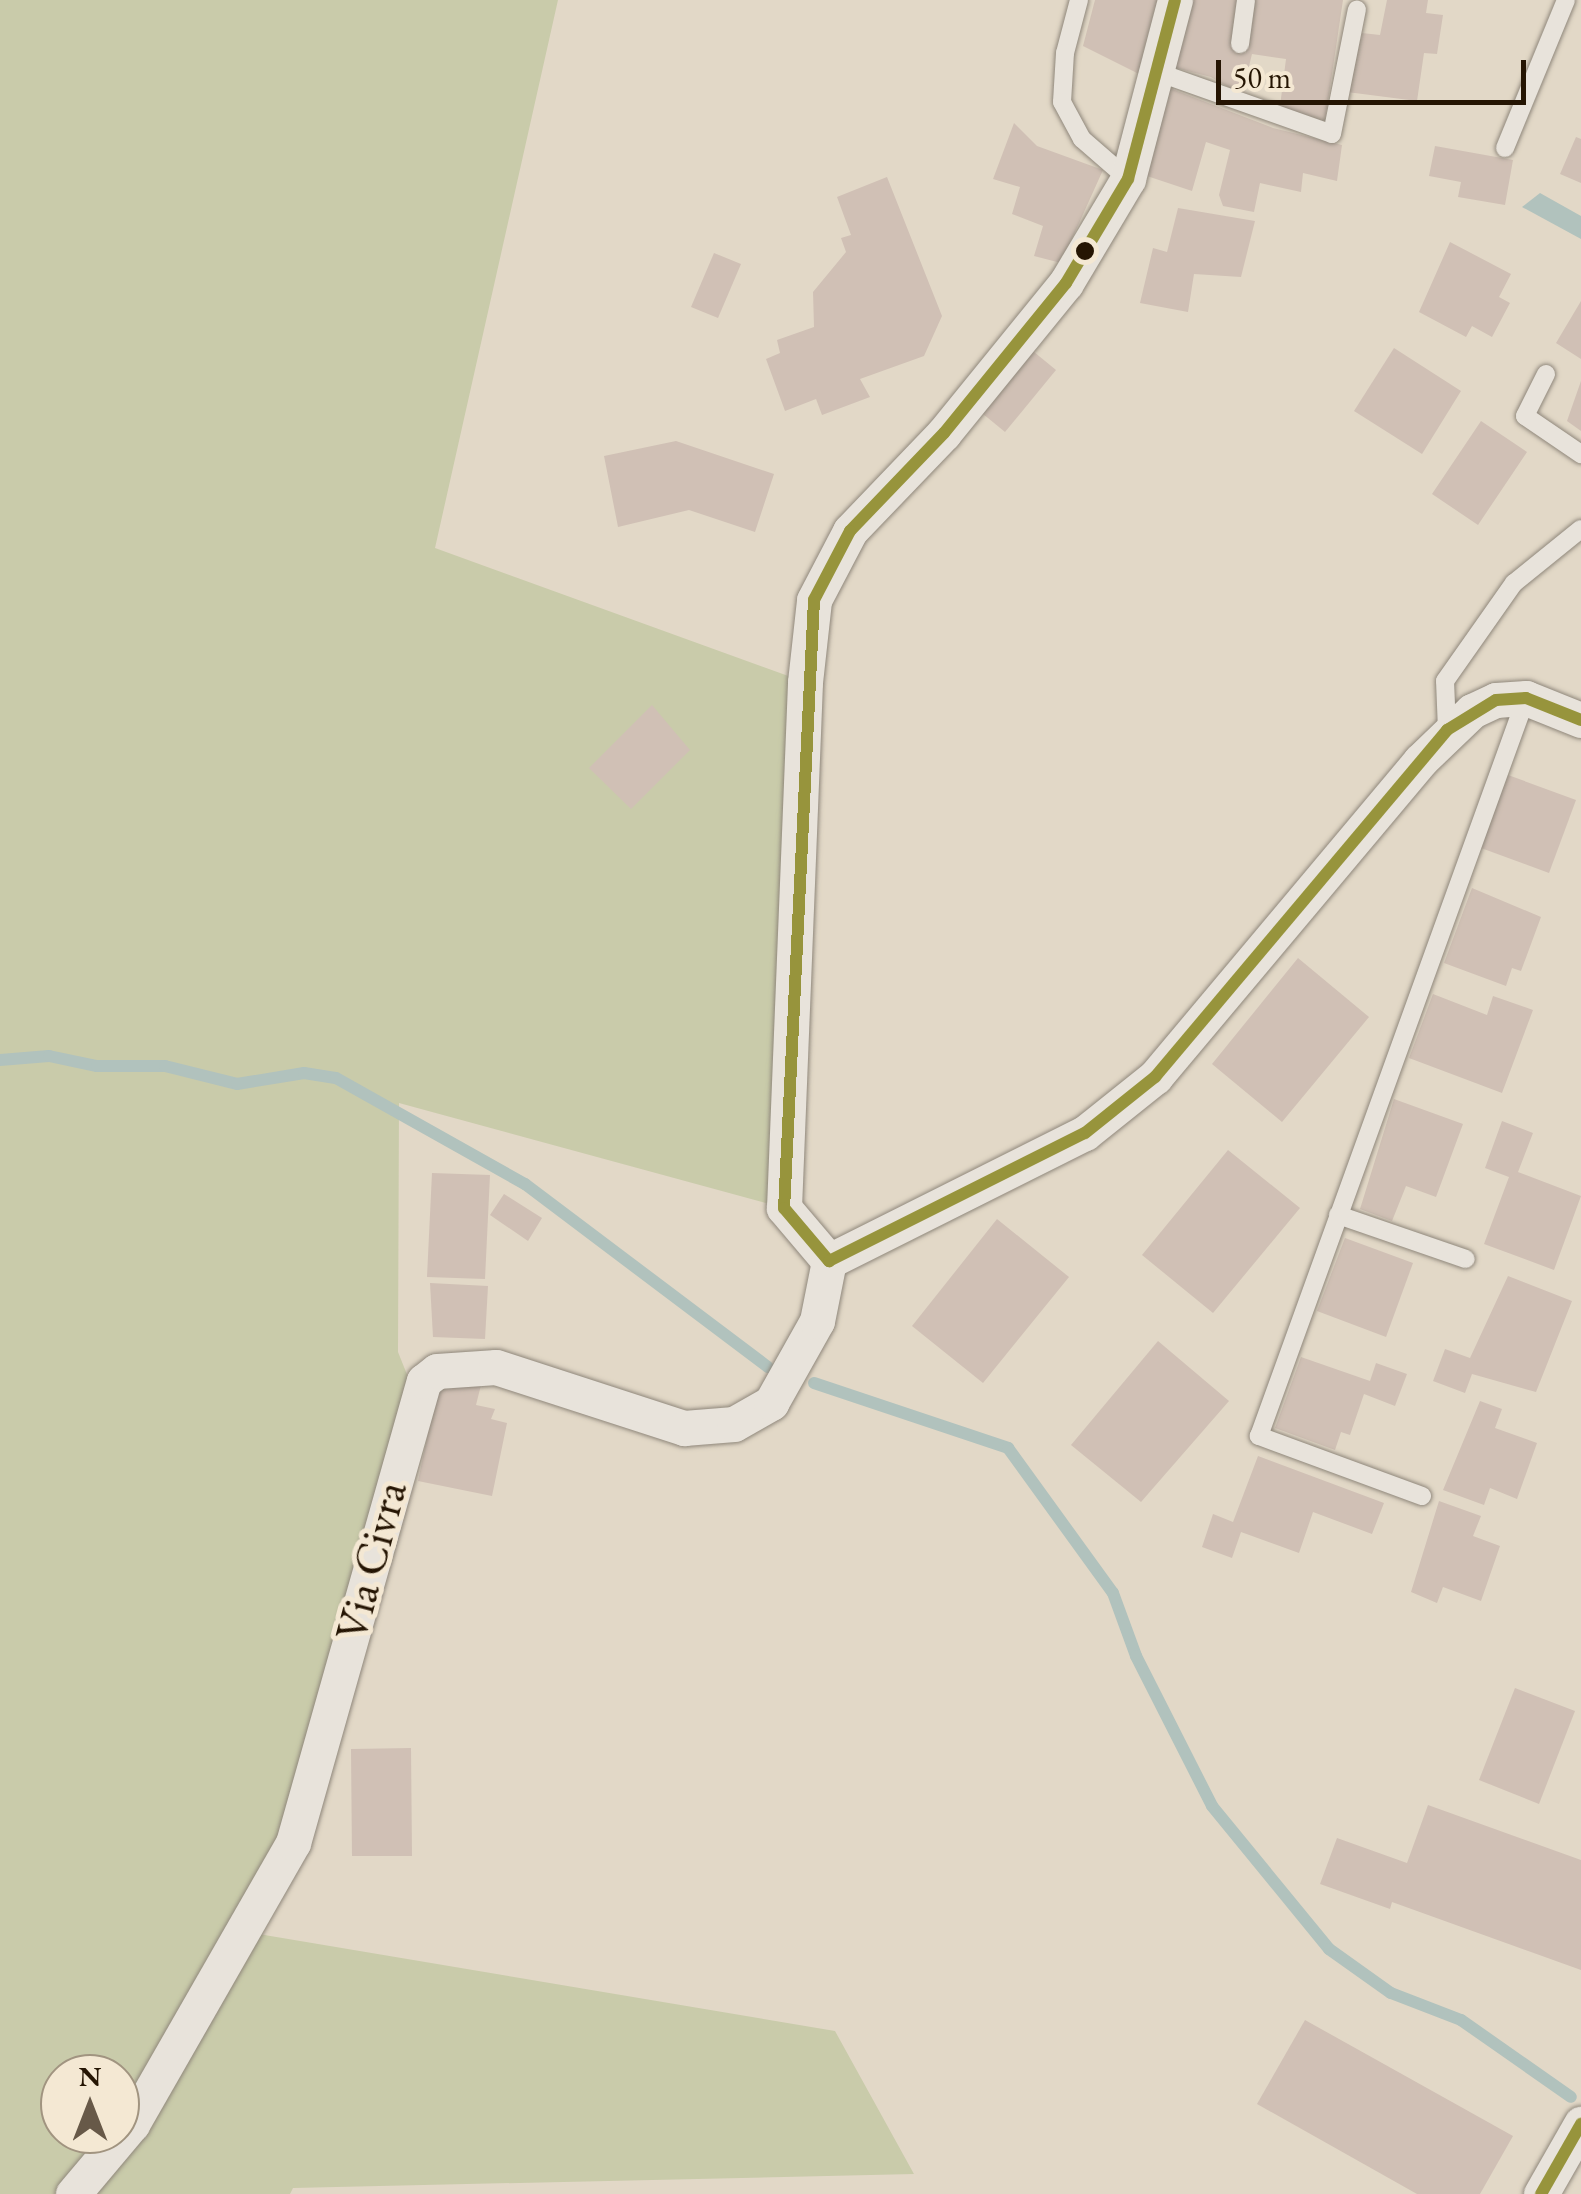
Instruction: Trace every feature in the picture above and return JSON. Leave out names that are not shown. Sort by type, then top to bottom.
[{"type":"street","points":[[1175,0],[1160,73],[1128,179],[1066,283],[944,433],[850,531],[814,600],[805,682],[784,1208],[829,1261],[1085,1133],[1155,1078],[1447,730],[1496,700],[1526,698],[1581,720]]},
{"type":"street","name":"Via Civra","points":[[73,2194],[132,2124],[294,1843],[424,1381],[437,1371],[496,1367],[684,1428],[734,1424],[771,1404],[817,1321],[829,1261]]},
{"type":"street","points":[[1541,2194],[1581,2124]]},
{"type":"lane","points":[[1078,0],[1064,52],[1062,102],[1082,139],[1128,179]]},
{"type":"lane","points":[[1240,44],[1246,0]]},
{"type":"lane","points":[[1505,148],[1566,0]]},
{"type":"lane","points":[[1160,73],[1332,134],[1357,9]]},
{"type":"lane","points":[[1546,374],[1525,416],[1581,454]]},
{"type":"lane","points":[[1447,730],[1445,681],[1514,583],[1581,529]]},
{"type":"lane","points":[[1422,1496],[1259,1436],[1526,698]]},
{"type":"lane","points":[[1338,1215],[1466,1259]]},
{"type":"green space","points":[[0,0],[558,0],[435,548],[805,682],[784,1208],[399,1103],[398,1352],[416,1397],[293,1843],[241,1931],[835,2031],[914,2174],[293,2188],[290,2194],[0,2194]]},
{"type":"shaded area","points":[[1540,193],[1581,216],[1581,239],[1522,207]]},
{"type":"building","points":[[1095,0],[1169,0],[1149,79],[1083,46]]},
{"type":"building","points":[[1180,0],[1240,0],[1232,49],[1246,53],[1250,0],[1343,0],[1325,121],[1279,114],[1286,59],[1252,54],[1242,95],[1211,77],[1164,65]]},
{"type":"building","points":[[1387,0],[1428,0],[1426,13],[1443,15],[1437,54],[1424,53],[1417,101],[1347,92],[1354,39],[1361,40],[1362,33],[1380,35]]},
{"type":"building","points":[[1164,86],[1273,128],[1342,145],[1337,181],[1303,173],[1301,192],[1260,183],[1254,212],[1223,206],[1219,195],[1230,150],[1206,142],[1192,191],[1135,172]]},
{"type":"building","points":[[1014,123],[1037,146],[1103,170],[1061,263],[1034,256],[1043,226],[1012,214],[1020,187],[993,179]]},
{"type":"building","points":[[1576,137],[1581,139],[1581,183],[1560,174]]},
{"type":"building","points":[[1435,146],[1513,160],[1505,205],[1458,197],[1461,182],[1429,176]]},
{"type":"building","points":[[887,177],[942,316],[924,356],[860,379],[870,397],[822,415],[816,399],[785,411],[766,359],[780,353],[777,340],[814,327],[813,292],[846,252],[841,238],[851,235],[837,197]]},
{"type":"building","points":[[1178,208],[1255,221],[1241,277],[1194,274],[1188,312],[1140,303],[1153,248],[1167,252]]},
{"type":"building","points":[[1450,242],[1511,274],[1499,297],[1510,303],[1492,337],[1472,326],[1466,337],[1419,312]]},
{"type":"building","points":[[714,253],[741,264],[718,318],[691,307]]},
{"type":"building","points":[[1581,301],[1581,359],[1556,343]]},
{"type":"building","points":[[1028,347],[1056,370],[1005,432],[977,409]]},
{"type":"building","points":[[1394,348],[1461,391],[1422,454],[1354,411]]},
{"type":"building","points":[[1581,381],[1581,431],[1567,421]]},
{"type":"building","points":[[1481,421],[1527,452],[1478,525],[1432,494]]},
{"type":"building","points":[[676,441],[774,474],[755,532],[689,510],[618,527],[604,456]]},
{"type":"building","points":[[652,705],[690,750],[631,809],[589,768]]},
{"type":"building","points":[[1508,775],[1576,800],[1549,873],[1481,848]]},
{"type":"building","points":[[1472,888],[1541,917],[1521,971],[1512,968],[1506,986],[1444,963]]},
{"type":"building","points":[[1298,958],[1369,1017],[1282,1122],[1212,1064]]},
{"type":"building","points":[[1433,994],[1487,1015],[1493,996],[1533,1010],[1502,1093],[1409,1058]]},
{"type":"building","points":[[1394,1099],[1463,1124],[1436,1197],[1406,1186],[1392,1221],[1360,1209]]},
{"type":"building","points":[[1502,1121],[1533,1133],[1518,1172],[1581,1196],[1554,1270],[1484,1244],[1509,1177],[1485,1168]]},
{"type":"building","points":[[1228,1150],[1300,1208],[1213,1313],[1142,1255]]},
{"type":"building","points":[[432,1173],[490,1175],[485,1279],[427,1277]]},
{"type":"building","points":[[504,1194],[542,1218],[528,1241],[490,1215]]},
{"type":"building","points":[[997,1219],[1069,1277],[983,1383],[912,1326]]},
{"type":"building","points":[[1345,1238],[1413,1263],[1386,1337],[1317,1311]]},
{"type":"building","points":[[1508,1276],[1572,1301],[1536,1392],[1472,1374],[1465,1393],[1433,1381],[1445,1349],[1470,1358]]},
{"type":"building","points":[[430,1283],[488,1286],[485,1339],[433,1337]]},
{"type":"building","points":[[1158,1341],[1229,1401],[1141,1502],[1071,1445]]},
{"type":"building","points":[[1301,1357],[1370,1381],[1376,1363],[1407,1374],[1395,1406],[1364,1394],[1350,1435],[1341,1432],[1335,1450],[1275,1428]]},
{"type":"building","points":[[482,1381],[476,1405],[495,1409],[491,1419],[507,1423],[492,1496],[418,1481],[437,1389]]},
{"type":"building","points":[[1480,1401],[1502,1409],[1495,1428],[1537,1443],[1517,1499],[1490,1488],[1484,1505],[1443,1490]]},
{"type":"building","points":[[1258,1456],[1384,1503],[1372,1534],[1313,1512],[1299,1553],[1241,1532],[1232,1558],[1202,1547],[1213,1514],[1233,1522]]},
{"type":"building","points":[[1439,1501],[1481,1516],[1473,1536],[1500,1546],[1481,1601],[1443,1587],[1437,1603],[1411,1592]]},
{"type":"building","points":[[1515,1688],[1575,1711],[1539,1804],[1479,1780]]},
{"type":"building","points":[[411,1748],[412,1856],[352,1856],[351,1749]]},
{"type":"building","points":[[1428,1805],[1581,1860],[1581,1970],[1392,1902],[1390,1909],[1320,1884],[1337,1838],[1407,1863]]},
{"type":"building","points":[[1305,2020],[1513,2136],[1480,2194],[1417,2194],[1257,2104]]},
{"type":"waterway","points":[[0,1060],[49,1056],[97,1066],[165,1066],[237,1084],[304,1073],[336,1078],[525,1184],[768,1367]]},
{"type":"waterway","points":[[814,1383],[1008,1448],[1113,1593],[1136,1656],[1212,1806],[1329,1949],[1391,1993],[1461,2020],[1571,2097]]},
{"type":"transit line","points":[[1175,0],[1128,179],[1066,283],[944,433],[850,531],[814,600],[784,1208],[829,1261],[1085,1133],[1155,1077],[1447,730],[1496,700],[1526,698],[1581,720]]},
{"type":"transit line","points":[[1541,2194],[1581,2124]]}]
